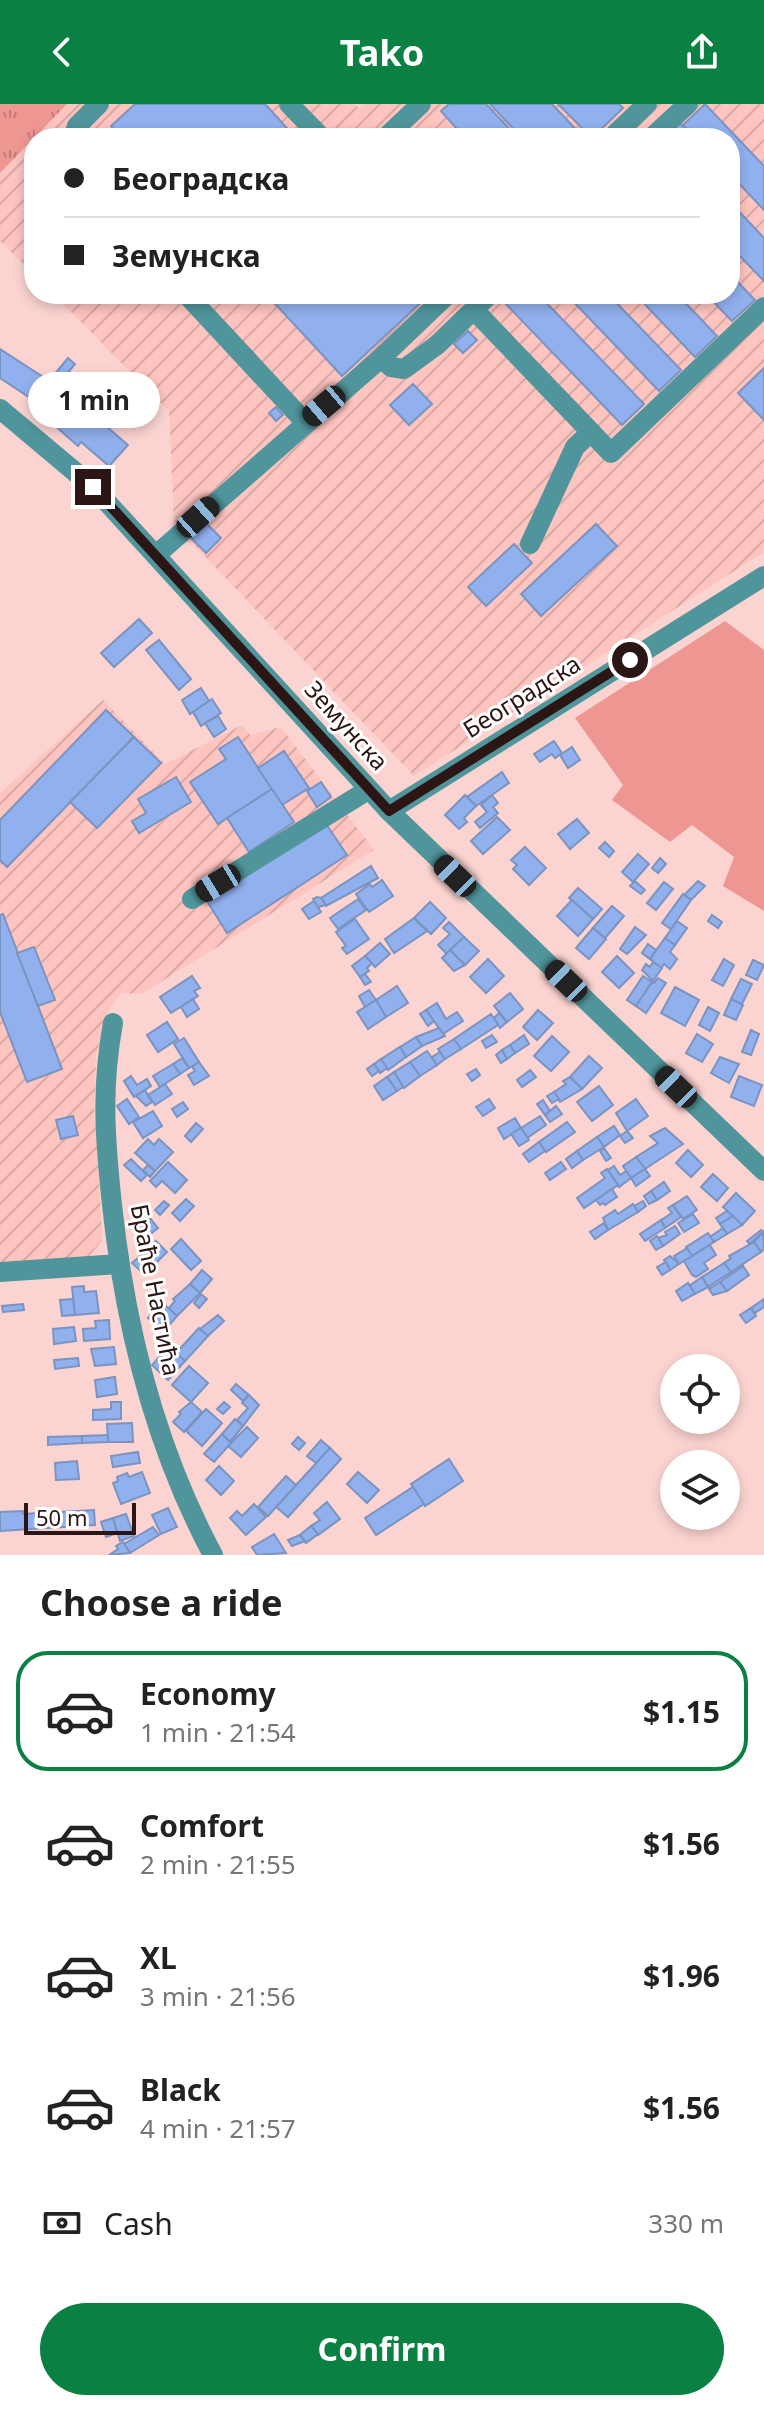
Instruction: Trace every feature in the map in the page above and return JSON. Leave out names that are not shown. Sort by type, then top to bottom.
[{"type":"street","points":[[76,128],[99,104]]},
{"type":"street","points":[[289,104],[312,128]]},
{"type":"street","points":[[396,128],[421,104]]},
{"type":"street","points":[[622,128],[647,104]]},
{"type":"street","points":[[662,128],[688,104]]},
{"type":"street","points":[[195,304],[305,422]]},
{"type":"street","points":[[156,555],[381,358],[438,304]]},
{"type":"street","points":[[381,358],[391,367],[404,369],[437,345],[480,304]]},
{"type":"street","points":[[474,310],[611,453],[764,307]]},
{"type":"street","name":"Земунска","points":[[0,409],[93,487],[368,790],[764,1171]]},
{"type":"street","points":[[530,544],[575,447],[591,432]]},
{"type":"street","name":"Београдска","points":[[389,811],[764,576]]},
{"type":"street","points":[[192,899],[368,790]]},
{"type":"street","name":"Браће Настића","points":[[113,1023],[103,1091],[119,1264],[157,1427],[175,1477],[213,1555]]},
{"type":"street","points":[[0,1272],[119,1264]]},
{"type":"shaded area","points":[[67,104],[354,104],[359,108],[363,104],[764,104],[764,552],[414,776],[174,524],[169,411],[63,304],[740,304],[740,128],[44,128]]},
{"type":"shaded area","points":[[24,148],[24,265],[0,241],[0,173]]},
{"type":"shaded area","points":[[103,700],[165,764],[242,725],[250,735],[281,727],[374,850],[141,994],[121,993],[108,1012],[96,1055],[94,1117],[102,1241],[85,1261],[0,1265],[0,793]]},
{"type":"green space","points":[[0,104],[67,104],[44,128],[24,128],[24,148],[0,173]]},
{"type":"green space","points":[[725,621],[764,650],[764,911],[723,886],[734,857],[692,825],[670,842],[612,800],[623,785],[575,718]]},
{"type":"building","points":[[135,104],[265,104],[287,128],[113,128],[111,126]]},
{"type":"building","points":[[449,104],[486,104],[509,128],[456,128],[441,111]]},
{"type":"building","points":[[490,104],[552,104],[575,128],[513,128]]},
{"type":"building","points":[[558,104],[619,104],[623,108],[602,128],[582,128]]},
{"type":"building","points":[[705,104],[728,128],[686,128],[683,125]]},
{"type":"building","points":[[740,141],[764,166],[764,210],[740,185]]},
{"type":"building","points":[[740,213],[764,238],[764,281],[740,256]]},
{"type":"building","points":[[740,284],[755,300],[732,321],[716,304],[740,304]]},
{"type":"building","points":[[275,304],[419,304],[342,376]]},
{"type":"building","points":[[506,304],[548,304],[644,404],[622,425]]},
{"type":"building","points":[[576,304],[618,304],[681,370],[659,391]]},
{"type":"building","points":[[645,304],[687,304],[717,336],[695,357]]},
{"type":"building","points":[[468,331],[477,340],[463,353],[454,344]]},
{"type":"building","points":[[0,349],[54,384],[41,405],[0,378]]},
{"type":"building","points":[[68,358],[75,364],[61,381],[54,375]]},
{"type":"building","points":[[764,368],[764,420],[738,393]]},
{"type":"building","points":[[413,384],[432,404],[409,425],[390,405]]},
{"type":"building","points":[[75,399],[128,445],[109,466],[81,442],[78,446],[53,424]]},
{"type":"building","points":[[276,407],[283,415],[276,421],[269,413]]},
{"type":"building","points":[[206,523],[221,538],[206,553],[191,538]]},
{"type":"building","points":[[596,524],[617,546],[541,616],[521,594]]},
{"type":"building","points":[[514,544],[532,563],[486,606],[468,587]]},
{"type":"building","points":[[139,619],[152,633],[114,667],[101,653]]},
{"type":"building","points":[[159,640],[191,679],[179,690],[146,650]]},
{"type":"building","points":[[201,688],[209,701],[190,714],[182,700]]},
{"type":"building","points":[[212,699],[221,713],[201,726],[193,712]]},
{"type":"building","points":[[106,710],[134,737],[7,867],[0,860],[0,820]]},
{"type":"building","points":[[218,716],[226,729],[214,737],[205,723]]},
{"type":"building","points":[[134,737],[161,763],[97,828],[70,802]]},
{"type":"building","points":[[238,737],[272,789],[218,824],[190,782],[226,759],[219,749]]},
{"type":"building","points":[[554,741],[562,753],[555,758],[552,754],[540,762],[534,754]]},
{"type":"building","points":[[572,747],[580,760],[568,768],[560,755]]},
{"type":"building","points":[[284,751],[309,788],[282,805],[258,768]]},
{"type":"building","points":[[502,772],[509,783],[476,806],[467,797]]},
{"type":"building","points":[[176,777],[191,802],[139,833],[132,821],[146,813],[138,799]]},
{"type":"building","points":[[321,782],[331,797],[317,807],[307,791]]},
{"type":"building","points":[[272,789],[294,822],[249,852],[227,818]]},
{"type":"building","points":[[465,795],[476,806],[464,818],[467,822],[459,829],[445,815]]},
{"type":"building","points":[[492,795],[498,803],[493,807],[498,813],[480,828],[475,822],[487,812],[481,805]]},
{"type":"building","points":[[497,817],[510,830],[483,854],[471,841]]},
{"type":"building","points":[[577,819],[589,833],[570,849],[558,834]]},
{"type":"building","points":[[326,824],[347,855],[227,933],[207,901]]},
{"type":"building","points":[[605,842],[614,851],[609,857],[599,848]]},
{"type":"building","points":[[525,847],[546,868],[529,885],[513,869],[517,865],[511,860]]},
{"type":"building","points":[[638,854],[649,864],[633,882],[622,872]]},
{"type":"building","points":[[660,858],[666,864],[658,873],[652,868]]},
{"type":"building","points":[[371,866],[378,878],[326,906],[321,898]]},
{"type":"building","points":[[382,880],[393,896],[369,912],[356,894]]},
{"type":"building","points":[[635,881],[645,890],[641,894],[630,886]]},
{"type":"building","points":[[698,881],[705,886],[691,900],[684,895]]},
{"type":"building","points":[[664,882],[673,889],[656,910],[647,903]]},
{"type":"building","points":[[578,888],[602,909],[593,919],[569,898]]},
{"type":"building","points":[[683,894],[691,900],[671,929],[662,923]]},
{"type":"building","points":[[317,897],[326,905],[318,907],[313,899]]},
{"type":"building","points":[[358,899],[366,910],[338,929],[330,918]]},
{"type":"building","points":[[572,900],[593,919],[578,936],[557,916]]},
{"type":"building","points":[[314,901],[321,912],[309,919],[302,909]]},
{"type":"building","points":[[430,902],[446,918],[431,934],[414,918]]},
{"type":"building","points":[[612,906],[624,916],[605,938],[593,928]]},
{"type":"building","points":[[3,914],[62,1069],[27,1082],[0,1012],[0,915]]},
{"type":"building","points":[[712,915],[722,922],[718,928],[708,921]]},
{"type":"building","points":[[414,918],[427,931],[394,953],[385,939]]},
{"type":"building","points":[[355,919],[369,939],[347,954],[342,948],[346,946],[336,932]]},
{"type":"building","points":[[677,921],[687,928],[675,945],[665,938]]},
{"type":"building","points":[[449,922],[464,937],[447,954],[438,945],[450,934],[443,928]]},
{"type":"building","points":[[635,927],[646,935],[627,954],[620,949]]},
{"type":"building","points":[[593,928],[606,939],[589,959],[576,948]]},
{"type":"building","points":[[464,937],[479,951],[465,965],[450,950]]},
{"type":"building","points":[[665,938],[675,945],[670,952],[677,959],[670,969],[664,964],[661,968],[650,959]]},
{"type":"building","points":[[380,943],[390,954],[375,967],[365,956]]},
{"type":"building","points":[[648,944],[656,950],[650,959],[642,953]]},
{"type":"building","points":[[34,947],[55,1000],[38,1006],[17,953]]},
{"type":"building","points":[[450,950],[465,965],[454,971],[442,958]]},
{"type":"building","points":[[365,956],[372,963],[367,968],[369,971],[360,977],[352,966]]},
{"type":"building","points":[[617,956],[634,973],[619,988],[602,972]]},
{"type":"building","points":[[488,959],[504,976],[486,993],[470,977]]},
{"type":"building","points":[[724,959],[734,965],[723,986],[712,980]]},
{"type":"building","points":[[753,960],[764,965],[757,980],[746,975]]},
{"type":"building","points":[[653,962],[662,968],[653,981],[642,970],[646,964],[650,967]]},
{"type":"building","points":[[365,974],[371,982],[365,985],[360,977]]},
{"type":"building","points":[[192,976],[200,988],[194,991],[198,996],[171,1013],[160,997]]},
{"type":"building","points":[[643,976],[652,982],[636,1006],[627,1000]]},
{"type":"building","points":[[658,978],[666,983],[646,1013],[636,1006]]},
{"type":"building","points":[[741,979],[752,984],[742,1004],[731,999]]},
{"type":"building","points":[[397,986],[408,1003],[386,1017],[376,1000]]},
{"type":"building","points":[[675,987],[699,1000],[685,1026],[661,1013]]},
{"type":"building","points":[[369,990],[376,1000],[365,1007],[359,996]]},
{"type":"building","points":[[510,993],[523,1009],[507,1022],[494,1006]]},
{"type":"building","points":[[193,999],[199,1009],[187,1017],[181,1007]]},
{"type":"building","points":[[731,999],[743,1005],[736,1020],[724,1015]]},
{"type":"building","points":[[376,1000],[386,1017],[368,1029],[357,1012]]},
{"type":"building","points":[[437,1003],[446,1019],[457,1012],[463,1021],[443,1034],[426,1010]]},
{"type":"building","points":[[708,1007],[719,1013],[710,1031],[699,1025]]},
{"type":"building","points":[[426,1010],[434,1021],[428,1026],[420,1014]]},
{"type":"building","points":[[538,1010],[553,1023],[537,1040],[523,1027]]},
{"type":"building","points":[[499,1013],[507,1022],[500,1028],[494,1018]]},
{"type":"building","points":[[491,1014],[498,1025],[461,1049],[454,1039]]},
{"type":"building","points":[[167,1022],[178,1039],[158,1052],[147,1035]]},
{"type":"building","points":[[439,1028],[445,1036],[422,1046],[416,1037]]},
{"type":"building","points":[[751,1030],[759,1034],[751,1055],[742,1052]]},
{"type":"building","points":[[697,1034],[713,1044],[702,1062],[686,1053]]},
{"type":"building","points":[[492,1035],[497,1042],[486,1048],[482,1041]]},
{"type":"building","points":[[524,1035],[529,1044],[515,1053],[510,1045]]},
{"type":"building","points":[[552,1036],[569,1052],[551,1071],[534,1056]]},
{"type":"building","points":[[416,1037],[422,1046],[406,1057],[400,1047]]},
{"type":"building","points":[[184,1038],[199,1062],[189,1068],[174,1044]]},
{"type":"building","points":[[454,1039],[461,1049],[445,1059],[438,1049]]},
{"type":"building","points":[[510,1045],[515,1053],[507,1059],[502,1050]]},
{"type":"building","points":[[400,1047],[406,1057],[388,1070],[381,1059]]},
{"type":"building","points":[[502,1050],[507,1059],[501,1063],[496,1055]]},
{"type":"building","points":[[427,1051],[437,1065],[420,1076],[410,1062]]},
{"type":"building","points":[[440,1052],[445,1059],[437,1065],[432,1057]]},
{"type":"building","points":[[589,1056],[602,1068],[582,1089],[570,1077]]},
{"type":"building","points":[[720,1057],[739,1064],[729,1083],[711,1073]]},
{"type":"building","points":[[182,1058],[189,1068],[180,1074],[173,1064]]},
{"type":"building","points":[[381,1059],[387,1068],[380,1073],[374,1064]]},
{"type":"building","points":[[199,1062],[209,1076],[194,1085],[188,1075],[195,1071],[192,1067]]},
{"type":"building","points":[[410,1062],[420,1076],[404,1088],[394,1072]]},
{"type":"building","points":[[173,1064],[180,1074],[160,1087],[153,1076]]},
{"type":"building","points":[[374,1064],[379,1071],[372,1076],[367,1069]]},
{"type":"building","points":[[476,1069],[480,1075],[472,1081],[467,1074]]},
{"type":"building","points":[[530,1070],[536,1077],[522,1087],[517,1080]]},
{"type":"building","points":[[394,1072],[403,1087],[397,1091],[387,1077]]},
{"type":"building","points":[[131,1076],[137,1085],[147,1079],[151,1086],[134,1097],[124,1081]]},
{"type":"building","points":[[739,1076],[762,1085],[754,1106],[731,1097]]},
{"type":"building","points":[[387,1077],[397,1091],[383,1100],[374,1086]]},
{"type":"building","points":[[570,1077],[582,1089],[560,1102],[554,1092]]},
{"type":"building","points":[[165,1084],[172,1094],[155,1105],[148,1095]]},
{"type":"building","points":[[599,1086],[613,1105],[592,1121],[577,1102]]},
{"type":"building","points":[[145,1090],[152,1102],[146,1106],[136,1096]]},
{"type":"building","points":[[554,1092],[559,1099],[552,1103],[547,1096]]},
{"type":"building","points":[[127,1099],[139,1117],[129,1124],[117,1106]]},
{"type":"building","points":[[489,1099],[495,1108],[483,1116],[476,1107]]},
{"type":"building","points":[[636,1099],[648,1116],[627,1131],[616,1113]]},
{"type":"building","points":[[543,1100],[550,1111],[545,1115],[537,1104]]},
{"type":"building","points":[[183,1102],[188,1109],[177,1117],[172,1109]]},
{"type":"building","points":[[556,1106],[562,1114],[550,1122],[545,1115]]},
{"type":"building","points":[[153,1111],[162,1126],[143,1138],[133,1122]]},
{"type":"building","points":[[73,1116],[78,1135],[61,1139],[56,1120]]},
{"type":"building","points":[[540,1116],[546,1125],[527,1138],[521,1128]]},
{"type":"building","points":[[515,1118],[521,1128],[504,1139],[498,1128]]},
{"type":"building","points":[[567,1122],[575,1132],[546,1152],[539,1142]]},
{"type":"building","points":[[196,1123],[203,1129],[191,1142],[185,1136]]},
{"type":"building","points":[[614,1126],[620,1135],[604,1147],[597,1137]]},
{"type":"building","points":[[521,1128],[529,1140],[519,1146],[511,1134]]},
{"type":"building","points":[[665,1128],[683,1144],[645,1169],[636,1157],[658,1143],[650,1136]]},
{"type":"building","points":[[627,1131],[633,1138],[625,1143],[620,1136]]},
{"type":"building","points":[[597,1137],[604,1147],[583,1160],[577,1151]]},
{"type":"building","points":[[148,1139],[154,1145],[159,1139],[173,1152],[155,1171],[135,1153]]},
{"type":"building","points":[[539,1142],[545,1151],[529,1162],[523,1154]]},
{"type":"building","points":[[604,1148],[611,1158],[606,1161],[600,1151]]},
{"type":"building","points":[[688,1150],[703,1165],[691,1177],[676,1163]]},
{"type":"building","points":[[577,1151],[583,1160],[572,1168],[566,1159]]},
{"type":"building","points":[[636,1157],[645,1169],[631,1178],[623,1166]]},
{"type":"building","points":[[131,1159],[147,1175],[141,1181],[124,1165]]},
{"type":"building","points":[[168,1162],[187,1180],[175,1193],[162,1181],[156,1187],[150,1181]]},
{"type":"building","points":[[561,1162],[566,1169],[550,1180],[545,1173]]},
{"type":"building","points":[[148,1165],[155,1171],[150,1177],[143,1170]]},
{"type":"building","points":[[614,1166],[620,1175],[626,1171],[631,1178],[619,1187],[608,1170]]},
{"type":"building","points":[[607,1169],[618,1185],[584,1208],[577,1198],[605,1178],[601,1173]]},
{"type":"building","points":[[645,1169],[650,1176],[636,1186],[631,1178]]},
{"type":"building","points":[[713,1174],[728,1188],[717,1201],[701,1187]]},
{"type":"building","points":[[664,1182],[670,1191],[657,1200],[651,1191]]},
{"type":"building","points":[[612,1189],[617,1197],[600,1205],[596,1200]]},
{"type":"building","points":[[651,1191],[657,1200],[649,1204],[644,1196]]},
{"type":"building","points":[[736,1193],[755,1211],[742,1225],[723,1207]]},
{"type":"building","points":[[687,1196],[697,1210],[683,1219],[673,1205]]},
{"type":"building","points":[[186,1199],[194,1206],[180,1221],[172,1213]]},
{"type":"building","points":[[164,1201],[169,1205],[160,1215],[155,1210]]},
{"type":"building","points":[[643,1201],[646,1206],[638,1212],[634,1206]]},
{"type":"building","points":[[633,1204],[638,1212],[608,1230],[603,1218],[615,1210],[618,1214]]},
{"type":"building","points":[[673,1205],[681,1217],[665,1228],[661,1220],[672,1213],[668,1208]]},
{"type":"building","points":[[727,1211],[733,1216],[720,1224],[716,1218]]},
{"type":"building","points":[[145,1212],[158,1228],[144,1239],[131,1223]]},
{"type":"building","points":[[693,1214],[699,1223],[684,1232],[678,1223]]},
{"type":"building","points":[[733,1216],[742,1225],[727,1234],[720,1224]]},
{"type":"building","points":[[661,1220],[665,1228],[645,1241],[640,1234]]},
{"type":"building","points":[[604,1223],[608,1230],[595,1239],[590,1232]]},
{"type":"building","points":[[675,1226],[680,1234],[663,1246],[658,1238],[667,1235],[665,1232]]},
{"type":"building","points":[[723,1228],[727,1234],[714,1242],[710,1237]]},
{"type":"building","points":[[761,1230],[763,1232],[750,1244],[747,1241]]},
{"type":"building","points":[[763,1232],[764,1249],[761,1252],[754,1242]]},
{"type":"building","points":[[708,1233],[714,1242],[692,1256],[686,1247]]},
{"type":"building","points":[[657,1236],[663,1246],[656,1250],[650,1241]]},
{"type":"building","points":[[181,1239],[201,1261],[191,1270],[171,1249]]},
{"type":"building","points":[[156,1241],[167,1252],[156,1263],[145,1252]]},
{"type":"building","points":[[754,1242],[761,1252],[731,1272],[724,1263],[731,1258],[729,1256]]},
{"type":"building","points":[[710,1245],[716,1255],[704,1263],[708,1269],[696,1277],[692,1275],[684,1261]]},
{"type":"building","points":[[687,1248],[692,1256],[679,1264],[674,1256]]},
{"type":"building","points":[[145,1252],[155,1262],[144,1274],[132,1263]]},
{"type":"building","points":[[670,1256],[679,1264],[670,1270],[664,1260]]},
{"type":"building","points":[[666,1262],[670,1270],[662,1275],[657,1267]]},
{"type":"building","points":[[724,1263],[731,1272],[708,1287],[702,1277]]},
{"type":"building","points":[[743,1266],[749,1275],[727,1291],[720,1282]]},
{"type":"building","points":[[202,1270],[212,1279],[200,1293],[190,1284]]},
{"type":"building","points":[[702,1277],[708,1287],[695,1294],[689,1286]]},
{"type":"building","points":[[720,1282],[727,1291],[713,1295],[709,1289]]},
{"type":"building","points":[[688,1283],[695,1294],[682,1301],[676,1291]]},
{"type":"building","points":[[190,1284],[200,1293],[177,1316],[169,1308],[175,1301],[173,1299]]},
{"type":"building","points":[[84,1286],[84,1292],[96,1291],[99,1313],[75,1315],[72,1287]]},
{"type":"building","points":[[201,1294],[207,1299],[199,1308],[194,1303]]},
{"type":"building","points":[[73,1299],[75,1315],[62,1316],[60,1300]]},
{"type":"building","points":[[764,1299],[764,1307],[755,1313],[751,1308]]},
{"type":"building","points":[[23,1304],[24,1310],[3,1312],[2,1306]]},
{"type":"building","points":[[166,1306],[177,1316],[164,1331],[148,1318],[156,1309],[160,1313]]},
{"type":"building","points":[[751,1308],[756,1316],[746,1323],[740,1315]]},
{"type":"building","points":[[218,1315],[224,1321],[208,1336],[200,1329]]},
{"type":"building","points":[[109,1320],[110,1339],[84,1341],[83,1329],[96,1328],[95,1321]]},
{"type":"building","points":[[74,1327],[76,1341],[54,1344],[53,1329]]},
{"type":"building","points":[[199,1328],[208,1336],[185,1361],[176,1353]]},
{"type":"building","points":[[114,1347],[116,1364],[95,1366],[91,1349]]},
{"type":"building","points":[[175,1352],[185,1361],[168,1380],[152,1365],[160,1356],[166,1362]]},
{"type":"building","points":[[78,1358],[79,1366],[55,1369],[54,1360]]},
{"type":"building","points":[[189,1366],[208,1383],[191,1402],[172,1385]]},
{"type":"building","points":[[115,1377],[117,1394],[97,1397],[95,1380]]},
{"type":"building","points":[[236,1384],[249,1395],[243,1401],[231,1390]]},
{"type":"building","points":[[249,1395],[259,1405],[243,1426],[237,1420],[248,1408],[242,1403]]},
{"type":"building","points":[[111,1402],[121,1402],[121,1419],[93,1420],[93,1410],[111,1409]]},
{"type":"building","points":[[191,1402],[202,1412],[184,1432],[173,1422]]},
{"type":"building","points":[[224,1402],[230,1407],[223,1414],[217,1409]]},
{"type":"building","points":[[206,1409],[222,1423],[202,1446],[186,1431]]},
{"type":"building","points":[[235,1419],[243,1426],[230,1442],[222,1434]]},
{"type":"building","points":[[132,1423],[133,1442],[108,1442],[107,1424]]},
{"type":"building","points":[[247,1427],[258,1438],[241,1457],[228,1446]]},
{"type":"building","points":[[222,1434],[231,1443],[214,1462],[204,1454]]},
{"type":"building","points":[[108,1435],[108,1442],[82,1443],[82,1436]]},
{"type":"building","points":[[82,1436],[82,1443],[48,1445],[48,1437]]},
{"type":"building","points":[[298,1437],[305,1443],[299,1450],[292,1444]]},
{"type":"building","points":[[321,1440],[330,1448],[316,1463],[307,1456]]},
{"type":"building","points":[[330,1448],[341,1459],[288,1517],[276,1507]]},
{"type":"building","points":[[138,1452],[140,1463],[113,1467],[111,1456]]},
{"type":"building","points":[[449,1459],[463,1481],[425,1506],[411,1484]]},
{"type":"building","points":[[77,1461],[79,1479],[56,1480],[55,1463]]},
{"type":"building","points":[[219,1466],[234,1481],[221,1495],[206,1480]]},
{"type":"building","points":[[142,1472],[150,1493],[121,1504],[113,1483],[118,1481],[117,1477],[127,1473],[129,1477]]},
{"type":"building","points":[[358,1472],[379,1490],[367,1503],[347,1484]]},
{"type":"building","points":[[286,1476],[296,1485],[268,1516],[258,1507]]},
{"type":"building","points":[[413,1487],[424,1504],[376,1535],[365,1518]]},
{"type":"building","points":[[327,1502],[340,1519],[318,1535],[311,1526],[320,1520],[314,1513]]},
{"type":"building","points":[[254,1504],[266,1517],[246,1535],[230,1518],[237,1511],[242,1516]]},
{"type":"building","points":[[168,1508],[177,1527],[161,1534],[152,1515]]},
{"type":"building","points":[[94,1510],[95,1525],[0,1531],[0,1512],[23,1511],[23,1514]]},
{"type":"building","points":[[126,1514],[134,1536],[120,1541],[113,1518]]},
{"type":"building","points":[[113,1518],[117,1533],[106,1537],[101,1522]]},
{"type":"building","points":[[311,1526],[318,1534],[306,1543],[300,1535]]},
{"type":"building","points":[[153,1527],[159,1535],[130,1553],[124,1544]]},
{"type":"building","points":[[274,1534],[286,1553],[257,1555],[252,1547]]},
{"type":"building","points":[[300,1535],[305,1541],[292,1546],[288,1540]]},
{"type":"building","points":[[123,1542],[130,1553],[109,1555],[118,1549],[116,1546]]},
{"type":"route","points":[[93,487],[389,811],[630,660]]}]
